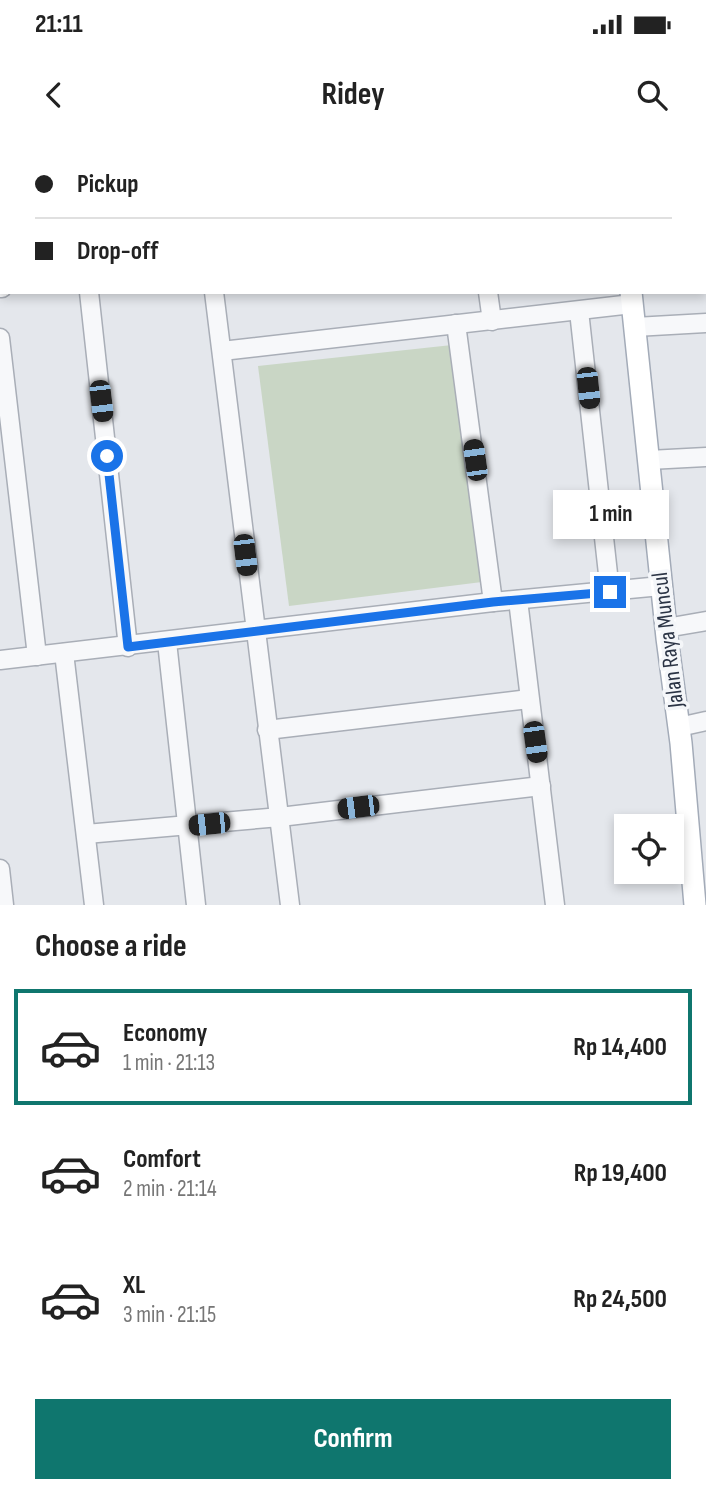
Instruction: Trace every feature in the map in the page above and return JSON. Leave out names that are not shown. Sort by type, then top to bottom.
[{"type":"main road","name":"Jalan Raya Muncul","points":[[632,298],[666,628],[699,860],[695,905]]},
{"type":"street","points":[[89,294],[128,647]]},
{"type":"street","points":[[214,294],[290,905]]},
{"type":"street","points":[[488,294],[492,321]]},
{"type":"street","points":[[222,351],[579,312],[632,298]]},
{"type":"street","points":[[579,312],[610,592]]},
{"type":"street","points":[[635,327],[706,323]]},
{"type":"street","points":[[456,324],[493,602]]},
{"type":"street","points":[[0,338],[37,656]]},
{"type":"street","points":[[649,460],[706,457]]},
{"type":"street","points":[[0,660],[493,602],[661,586]]},
{"type":"street","points":[[517,600],[555,905]]},
{"type":"street","points":[[666,628],[706,621]]},
{"type":"street","points":[[167,642],[196,905]]},
{"type":"street","points":[[64,653],[94,905]]},
{"type":"street","points":[[267,730],[529,699]]},
{"type":"street","points":[[679,727],[706,721]]},
{"type":"street","points":[[86,834],[280,817],[541,786]]},
{"type":"street","points":[[0,869],[4,905]]},
{"type":"green space","points":[[452,345],[482,582],[289,606],[258,366]]},
{"type":"route","points":[[107,456],[128,647],[493,602],[610,592]]}]
